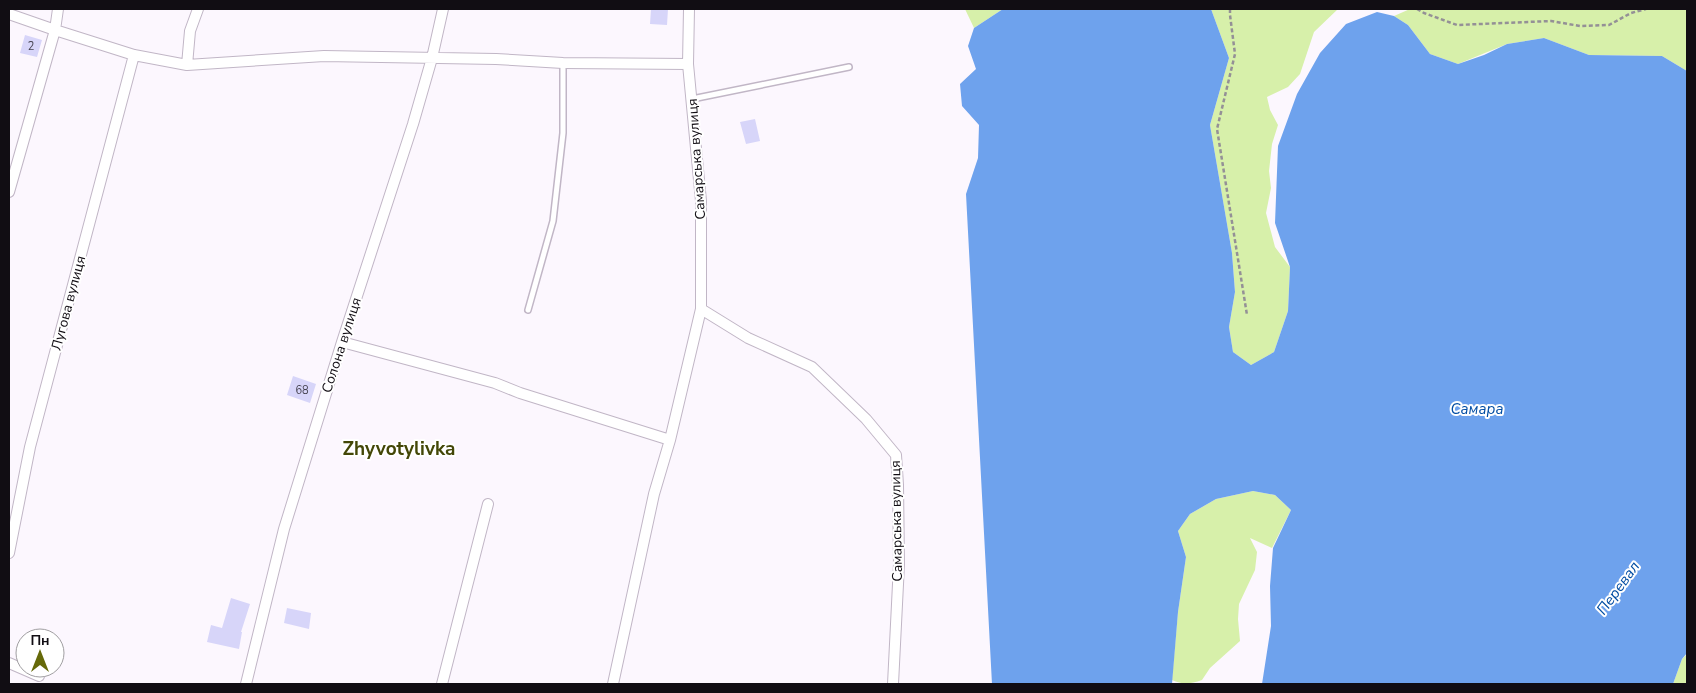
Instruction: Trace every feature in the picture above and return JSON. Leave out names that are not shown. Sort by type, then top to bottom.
[{"type":"street","points":[[9,192],[55,30],[58,9]]},
{"type":"street","points":[[187,65],[190,31],[198,9]]},
{"type":"street","name":"Солона вулиця","points":[[246,684],[284,529],[413,124],[432,58],[443,9]]},
{"type":"street","name":"Самарська вулиця","points":[[613,684],[654,494],[670,440],[701,309],[701,201],[688,64],[689,9]]},
{"type":"street","points":[[9,14],[134,55],[187,65],[324,56],[496,59],[562,63],[688,64]]},
{"type":"street","name":"Лугова вулиця","points":[[9,553],[30,447],[134,55]]},
{"type":"street","name":"Самарська вулиця","points":[[701,309],[748,338],[812,367],[866,419],[896,455],[899,564],[893,684]]},
{"type":"street","points":[[342,342],[495,383],[520,393],[670,440]]},
{"type":"street","points":[[442,684],[488,504]]},
{"type":"lane","points":[[528,310],[553,221],[562,133],[562,63]]},
{"type":"lane","points":[[692,99],[848,67]]},
{"type":"path","points":[[1230,9],[1235,54],[1217,129],[1247,315]]},
{"type":"path","points":[[1417,9],[1457,25],[1551,21],[1580,26],[1609,25],[1631,13],[1646,9]]},
{"type":"green space","points":[[965,9],[1003,9],[974,28]]},
{"type":"green space","points":[[1211,9],[1338,9],[1314,32],[1300,74],[1288,87],[1267,97],[1270,110],[1278,125],[1272,144],[1269,171],[1271,188],[1266,213],[1275,247],[1290,267],[1288,311],[1274,352],[1251,365],[1233,352],[1229,327],[1235,292],[1232,253],[1210,125],[1229,58]]},
{"type":"green space","points":[[1410,9],[1687,9],[1687,71],[1662,56],[1589,55],[1544,38],[1507,44],[1458,64],[1430,54],[1408,25],[1394,16]]},
{"type":"green space","points":[[1253,491],[1275,495],[1291,510],[1272,548],[1250,538],[1257,552],[1255,570],[1239,604],[1240,641],[1210,668],[1202,680],[1180,683],[1172,680],[1178,612],[1186,557],[1178,531],[1190,514],[1216,499]]},
{"type":"green space","points":[[1687,654],[1687,684],[1673,684],[1682,659]]},
{"type":"water","name":"Самара","points":[[1003,9],[1211,9],[1229,58],[1210,125],[1232,253],[1235,292],[1229,327],[1233,352],[1251,365],[1274,352],[1288,311],[1290,267],[1275,223],[1278,146],[1297,94],[1320,53],[1346,24],[1377,12],[1394,16],[1408,25],[1430,54],[1458,64],[1507,44],[1544,38],[1589,55],[1662,56],[1687,71],[1687,653],[1682,659],[1673,684],[1262,684],[1271,626],[1270,586],[1273,548],[1291,510],[1275,495],[1253,491],[1216,499],[1190,514],[1178,531],[1186,557],[1178,612],[1172,684],[992,684],[966,194],[978,158],[979,125],[962,106],[960,84],[976,69],[968,46],[974,28]]},
{"type":"building","points":[[651,9],[668,9],[667,25],[650,24]]},
{"type":"building","points":[[25,35],[42,40],[37,57],[20,53]]},
{"type":"building","points":[[755,119],[760,141],[746,144],[740,122]]},
{"type":"building","points":[[293,376],[316,384],[310,403],[287,395]]},
{"type":"building","points":[[231,598],[250,604],[241,632],[239,649],[207,642],[211,625],[222,628]]},
{"type":"building","points":[[287,608],[311,613],[309,629],[284,623]]},
{"type":"district","name":"Zhyvotylivka","points":[[399,448]]},
{"type":"water label","name":"Перевал","points":[[1618,588]]}]
